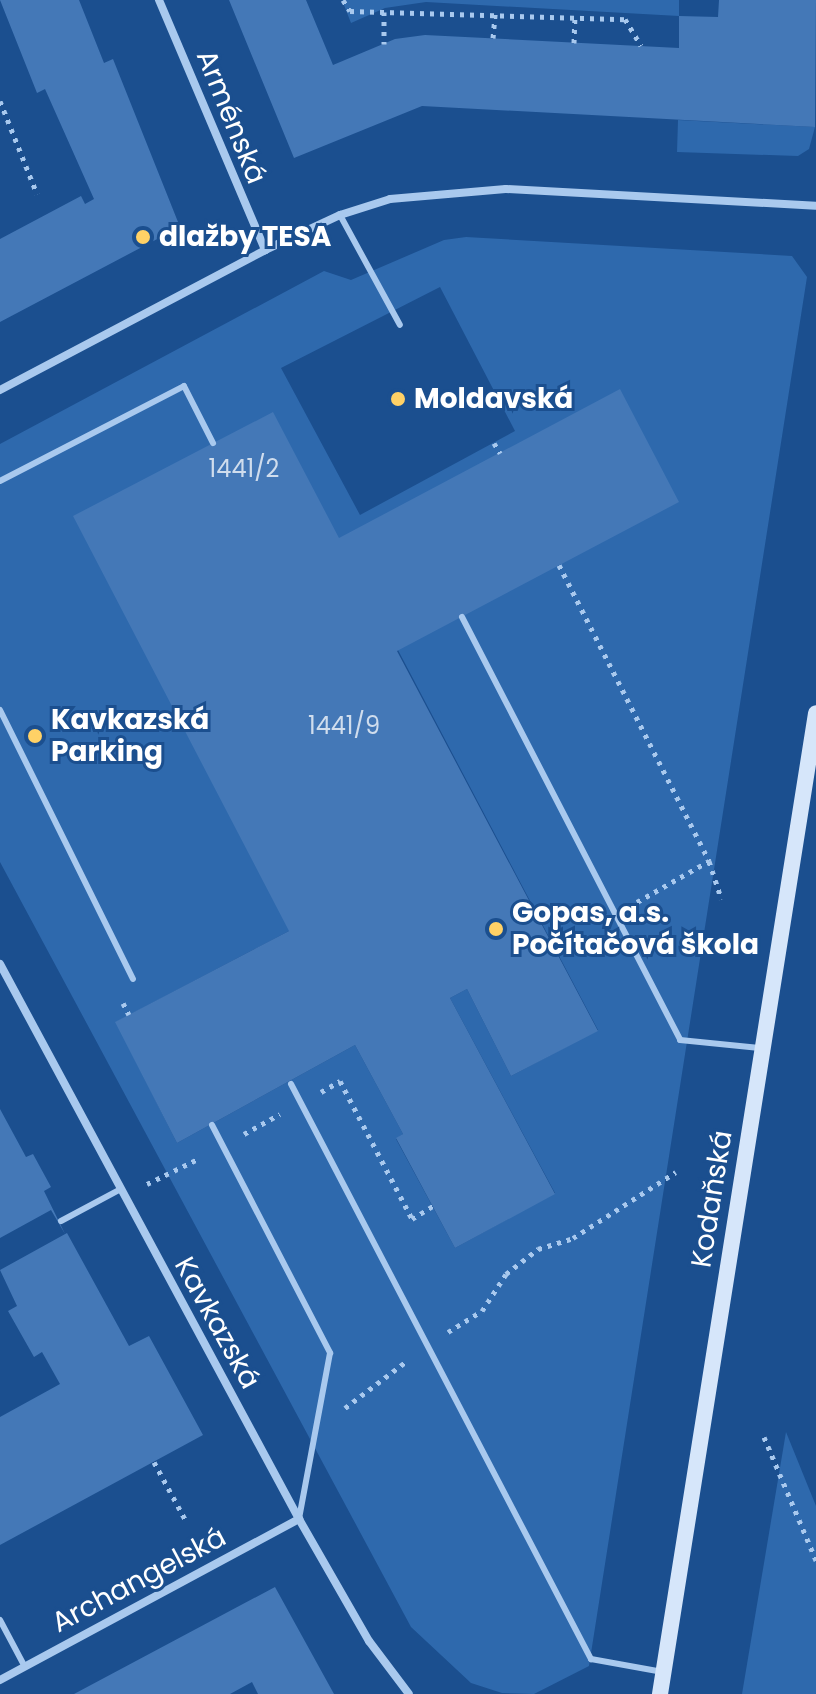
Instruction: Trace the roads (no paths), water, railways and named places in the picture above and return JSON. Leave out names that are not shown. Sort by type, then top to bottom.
[{"type":"street","name":"Arménská","points":[[159,0],[265,250]]},
{"type":"street","points":[[0,390],[265,250],[340,215],[390,199],[464,188],[816,206]]},
{"type":"street","name":"Kodaňská","points":[[660,1694],[816,713]]},
{"type":"street","name":"Kavkazská","points":[[0,964],[119,1190],[299,1519],[369,1641],[409,1694]]},
{"type":"street","name":"Archangelská","points":[[0,1680],[299,1519]]},
{"type":"lane","points":[[340,215],[400,325]]},
{"type":"lane","points":[[0,481],[184,386],[213,443]]},
{"type":"lane","points":[[462,617],[680,1040],[763,1048]]},
{"type":"lane","points":[[0,710],[133,979]]},
{"type":"lane","points":[[291,1084],[591,1659],[663,1672]]},
{"type":"lane","points":[[212,1125],[330,1353],[299,1519]]},
{"type":"lane","points":[[61,1221],[119,1190]]},
{"type":"lane","points":[[0,1620],[25,1667]]},
{"type":"place","name":"dlažby TESA","points":[[143,237]]},
{"type":"place","name":"Moldavská","points":[[398,399]]},
{"type":"place","name":"Kavkazská Parking","points":[[35,736]]},
{"type":"place","name":"Gopas, a.s. Počítačová škola","points":[[496,929]]}]
